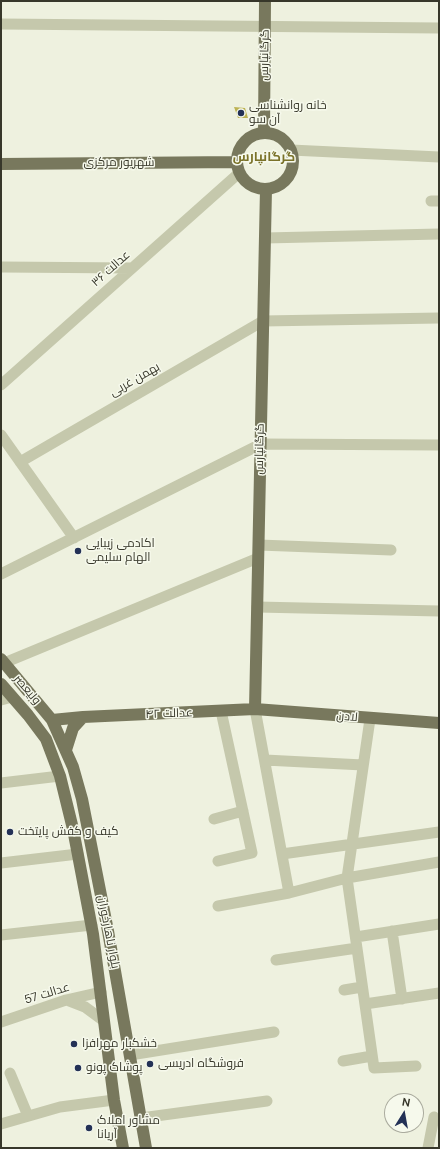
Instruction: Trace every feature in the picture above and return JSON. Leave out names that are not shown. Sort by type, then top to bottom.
[{"type":"main road","name":"گرگانپارس","points":[[264,133],[265,1]]},
{"type":"main road","points":[[264,133],[275,135],[284,141],[290,150],[293,161],[291,171],[285,181],[276,187],[266,190],[255,188],[246,182],[238,168],[238,151],[244,142],[253,136],[264,133]]},
{"type":"main road","name":"شهریور مرکزی","points":[[1,164],[238,168]]},
{"type":"main road","name":"گرگانپارس","points":[[255,709],[266,190]]},
{"type":"main road","name":"ولیعصر","points":[[3,661],[52,720]]},
{"type":"main road","name":"ولیعصر","points":[[1,684],[6,698],[28,715],[46,739]]},
{"type":"main road","name":"عدالت ۴۲","points":[[52,720],[83,717],[255,709]]},
{"type":"main road","name":"لادن","points":[[255,709],[370,719],[439,723]]},
{"type":"main road","points":[[66,750],[73,728],[83,717]]},
{"type":"main road","name":"بلوار ناهارخوران","points":[[52,720],[73,767],[82,799],[146,1148]]},
{"type":"main road","name":"بلوار ناهارخوران","points":[[46,739],[60,776],[78,854],[92,925],[114,1100],[123,1148]]},
{"type":"main road","points":[[101,992],[118,989]]},
{"type":"street","points":[[1,24],[439,28]]},
{"type":"street","points":[[290,150],[439,157]]},
{"type":"street","name":"عدالت ۳۶","points":[[1,385],[132,268],[238,168]]},
{"type":"street","points":[[265,238],[439,234]]},
{"type":"street","points":[[1,267],[132,268]]},
{"type":"street","points":[[263,321],[439,318]]},
{"type":"street","name":"بهمن غربی","points":[[20,462],[263,321]]},
{"type":"street","points":[[1,435],[74,538]]},
{"type":"street","points":[[1,574],[260,444],[439,445]]},
{"type":"street","points":[[258,545],[391,550]]},
{"type":"street","points":[[3,661],[134,611],[258,558]]},
{"type":"street","points":[[257,607],[439,611]]},
{"type":"street","points":[[255,709],[289,893]]},
{"type":"street","points":[[218,861],[252,852],[222,711]]},
{"type":"street","points":[[370,719],[347,878],[374,1068],[416,1066]]},
{"type":"street","points":[[265,760],[363,765]]},
{"type":"street","points":[[1,783],[60,776]]},
{"type":"street","points":[[214,819],[243,811]]},
{"type":"street","points":[[282,854],[439,832]]},
{"type":"street","points":[[1,863],[78,854]]},
{"type":"street","points":[[218,906],[289,893],[347,878],[439,862]]},
{"type":"street","points":[[276,960],[356,942],[392,932],[439,924]]},
{"type":"street","points":[[1,935],[92,925]]},
{"type":"street","points":[[392,932],[402,999]]},
{"type":"street","points":[[344,990],[362,987]]},
{"type":"street","name":"عدالت 57","points":[[1,1022],[66,1000],[101,992]]},
{"type":"street","points":[[365,1004],[439,993]]},
{"type":"street","points":[[66,1000],[85,1007],[104,1021]]},
{"type":"street","points":[[130,1055],[274,1032]]},
{"type":"street","points":[[343,1061],[372,1056]]},
{"type":"street","points":[[10,1072],[28,1116]]},
{"type":"street","points":[[1,1124],[60,1107],[114,1100]]},
{"type":"street","points":[[141,1118],[267,1101]]},
{"type":"street","points":[[428,1148],[434,1117]]},
{"type":"building","name":"خانه روانشناسی آن سو","points":[[234,107],[245,108],[248,118],[238,118]]},
{"type":"place","name":"خانه روانشناسی آن سو","points":[[241,113]]},
{"type":"place","name":"اکادمی زیبایی الهام سلیمی","points":[[78,551]]},
{"type":"place","name":"کیف و کفش پایتخت","points":[[10,832]]},
{"type":"place","name":"خشكبار مهرافزا","points":[[74,1044]]},
{"type":"place","name":"فروشگاه ادریسی","points":[[150,1064]]},
{"type":"place","name":"پوشاک پونو","points":[[78,1068]]},
{"type":"place","name":"مشاور املاک آریانا","points":[[89,1128]]},
{"type":"district","name":"گرگانپارس","points":[[264,158]]}]
